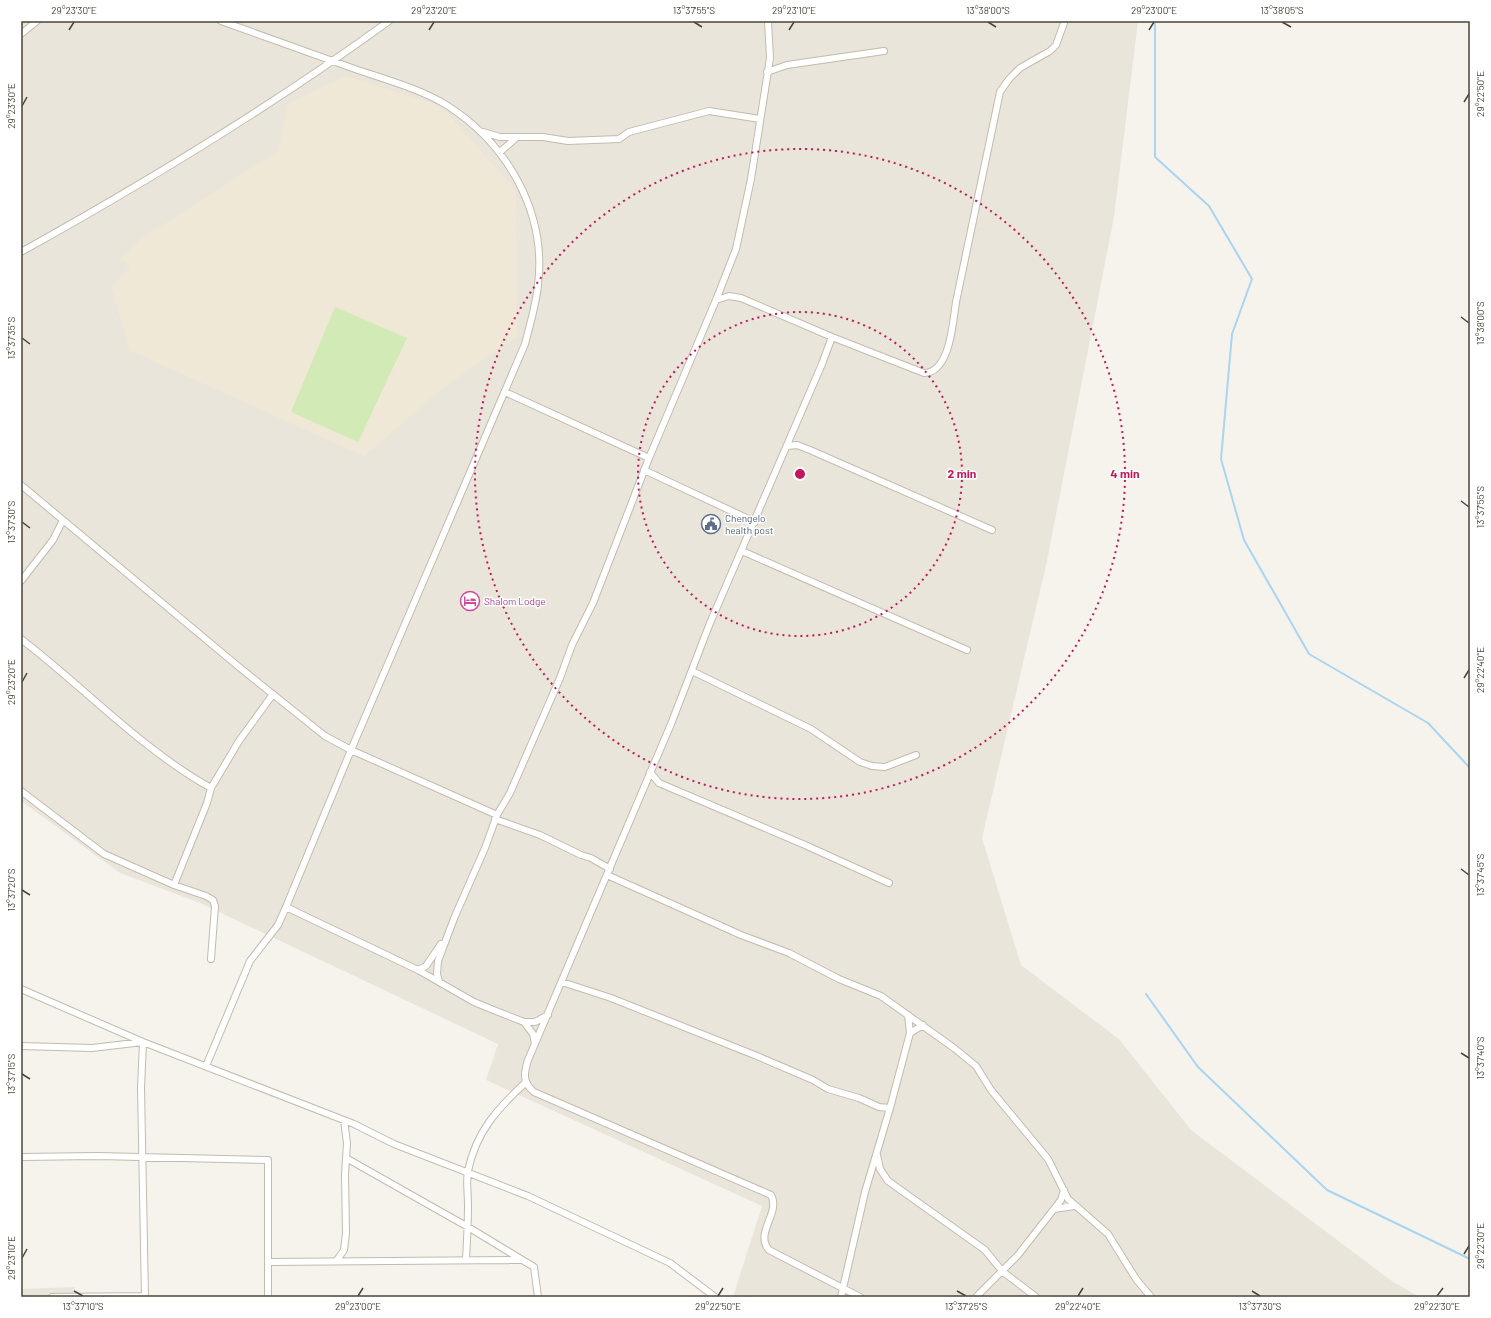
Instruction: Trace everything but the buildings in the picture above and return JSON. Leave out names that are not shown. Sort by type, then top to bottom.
[{"type":"street","points":[[21,34],[37,21]]},
{"type":"street","points":[[206,1066],[250,961],[278,925],[286,907],[351,750],[525,344],[538,284],[539,261],[533,218],[526,196],[516,176],[500,152],[482,132],[447,105],[394,82],[221,21]]},
{"type":"street","points":[[21,252],[133,187],[295,87],[388,21]]},
{"type":"street","points":[[439,982],[436,966],[446,938],[486,848],[496,817],[510,793],[560,678],[572,645],[593,603],[644,470],[736,249],[751,179],[770,58],[768,21]]},
{"type":"street","points":[[716,300],[729,296],[741,298],[832,337],[924,373],[930,373],[936,370],[940,365],[951,336],[956,302],[1000,92],[1009,79],[1020,68],[1050,52],[1056,44],[1064,23]]},
{"type":"street","points":[[767,72],[787,65],[884,50]]},
{"type":"street","points":[[482,132],[500,137],[543,138],[568,141],[619,139],[629,132],[709,112],[760,119]]},
{"type":"street","points":[[500,152],[516,138]]},
{"type":"street","points":[[832,337],[788,446],[710,623],[692,671],[524,1073],[525,1083],[534,1092],[771,1195],[774,1200],[764,1240],[769,1250],[860,1297]]},
{"type":"street","points":[[505,392],[649,458]]},
{"type":"street","points":[[788,446],[797,445],[810,450],[992,530]]},
{"type":"street","points":[[644,470],[755,522]]},
{"type":"street","points":[[21,485],[325,736],[351,750],[496,817],[540,835],[581,856],[591,858],[608,872],[741,934],[789,953],[839,979],[881,996],[923,1025],[976,1066],[992,1090],[1048,1159],[1074,1206],[1108,1234],[1136,1279],[1151,1297]]},
{"type":"street","points":[[21,581],[54,540],[63,520]]},
{"type":"street","points":[[742,551],[967,650]]},
{"type":"street","points":[[21,639],[56,665],[162,757],[191,777],[211,788]]},
{"type":"street","points":[[692,671],[811,729],[841,751],[860,762],[872,766],[885,767],[916,755]]},
{"type":"street","points":[[174,885],[207,803],[211,788],[239,741],[273,694]]},
{"type":"street","points":[[650,772],[659,783],[805,845],[889,883]]},
{"type":"street","points":[[644,787],[649,784],[659,783]]},
{"type":"street","points":[[21,791],[104,854],[174,885],[206,896],[213,900],[215,906],[211,959]]},
{"type":"street","points":[[286,907],[418,970],[474,1002],[524,1022],[535,1022],[548,1014]]},
{"type":"street","points":[[418,970],[426,966],[446,938]]},
{"type":"street","points":[[562,982],[612,998],[792,1070],[828,1089],[859,1098],[878,1107],[890,1108]]},
{"type":"street","points":[[21,989],[143,1042],[344,1120],[394,1144],[528,1196],[670,1263],[714,1297]]},
{"type":"street","points":[[841,1297],[869,1177],[887,1119],[910,1032],[908,1015]]},
{"type":"street","points":[[524,1022],[533,1034],[535,1045]]},
{"type":"street","points":[[910,1032],[923,1025]]},
{"type":"street","points":[[21,1046],[92,1048],[143,1042]]},
{"type":"street","points":[[52,1297],[145,1297],[141,1088],[143,1042]]},
{"type":"street","points":[[466,1260],[468,1226],[468,1172],[487,1122],[525,1083]]},
{"type":"street","points":[[878,1107],[887,1119]]},
{"type":"street","points":[[337,1260],[344,1250],[346,1234],[347,1143],[344,1120]]},
{"type":"street","points":[[876,1153],[883,1175],[984,1250],[1002,1271],[1036,1297]]},
{"type":"street","points":[[21,1157],[98,1156],[268,1160],[268,1297]]},
{"type":"street","points":[[346,1158],[468,1226],[534,1267],[538,1297]]},
{"type":"street","points":[[869,1177],[883,1175]]},
{"type":"street","points":[[976,1297],[1018,1255],[1061,1200],[1064,1190]]},
{"type":"street","points":[[1054,1209],[1074,1206]]},
{"type":"street","points":[[268,1262],[337,1260],[522,1260]]},
{"type":"street","points":[[845,1297],[854,1294]]},
{"type":"shaded area","points":[[21,21],[1138,21],[1114,217],[1047,561],[982,838],[1021,965],[1119,1039],[1191,1130],[1393,1282],[1420,1297],[733,1297],[762,1206],[486,1080],[498,1044],[200,903],[120,873],[21,801]]},
{"type":"shaded area","points":[[345,76],[441,106],[516,191],[517,336],[444,387],[364,456],[131,351],[111,288],[130,267],[121,259],[141,239],[278,151],[288,104]]},
{"type":"shaded area","points":[[75,1287],[74,1297],[21,1297],[21,1289]]},
{"type":"green space","points":[[335,307],[407,338],[358,442],[291,412]]},
{"type":"waterway","points":[[1155,21],[1155,157],[1209,206],[1252,279],[1232,334],[1221,459],[1244,540],[1309,654],[1428,723],[1470,768]]},
{"type":"waterway","points":[[1146,994],[1198,1067],[1327,1190],[1470,1259]]},
{"type":"place","name":"Chengelo health post","points":[[711,524]]},
{"type":"place","name":"Shalom Lodge","points":[[470,601]]}]
